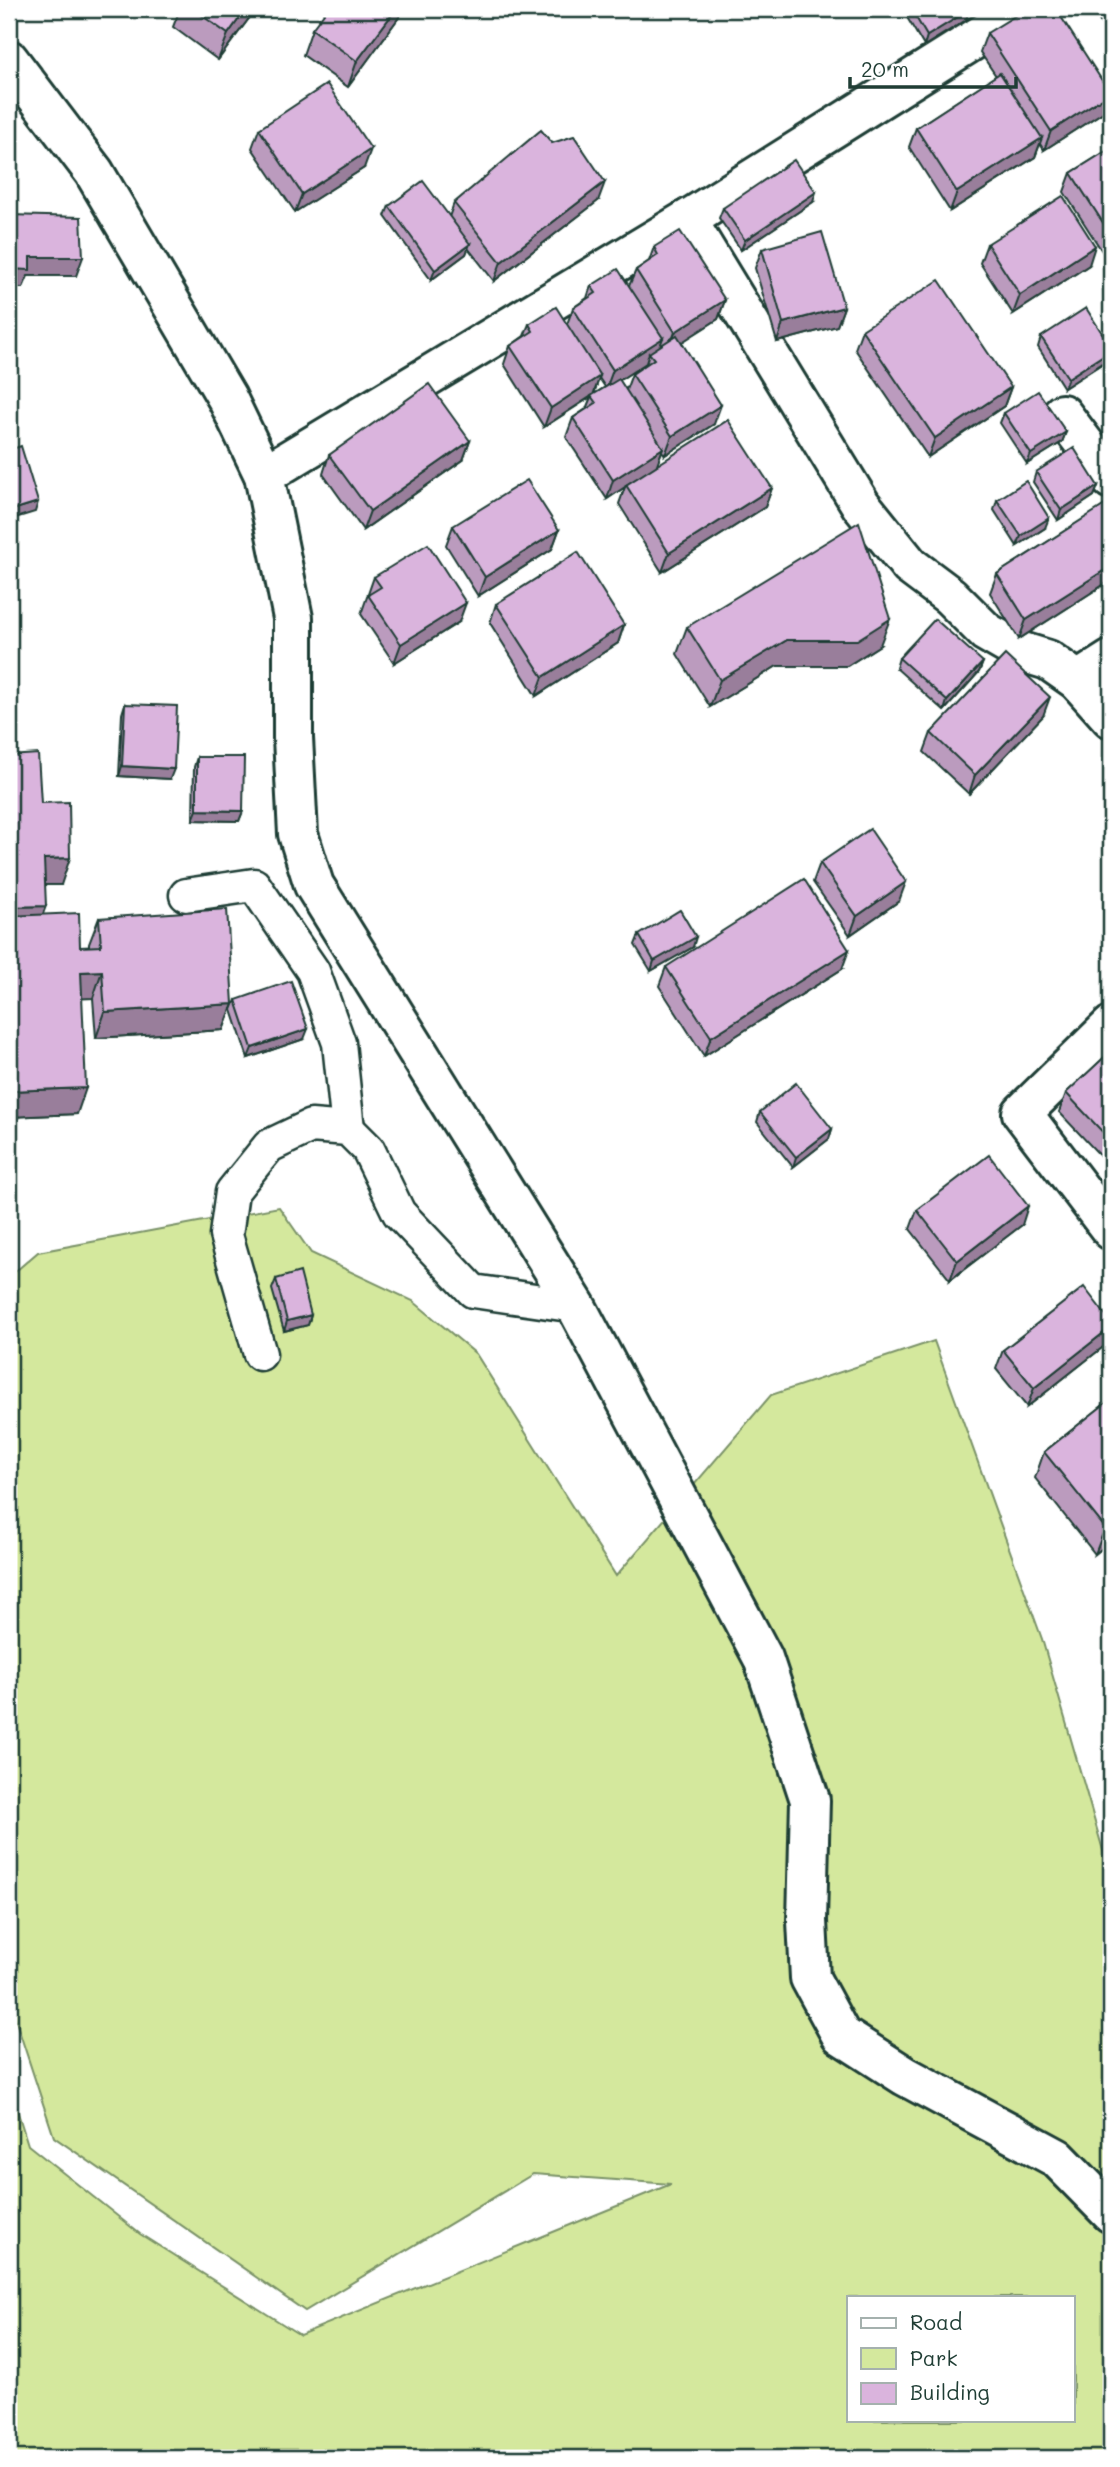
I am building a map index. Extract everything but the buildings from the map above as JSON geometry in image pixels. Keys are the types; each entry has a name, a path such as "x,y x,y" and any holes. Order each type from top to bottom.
{"street":[{"path":"264,475 687,220 1023,9"},
{"path":"1067,9 1111,75"},
{"path":"9,60 94,172 227,398 264,475 293,618 293,738 298,834 314,884 576,1306 763,1658 810,1800 807,1921 810,1978 841,2035 905,2076 1057,2158 1111,2213"},
{"path":"687,220 861,505 911,566 950,596 985,632 1019,651 1048,660 1078,681 1111,718"},
{"path":"1062,414 1111,479"},
{"path":"1078,681 1111,660"},
{"path":"1111,1026 1021,1112 1111,1230"}],"lane":[{"path":"186,895 254,886 313,971 340,1043 348,1129 368,1149 399,1213 473,1292 576,1306"},
{"path":"260,1354 226,1235 232,1192 269,1146 312,1126 348,1129"}],"green space":[{"path":"279,1207 311,1253 413,1301 476,1354 616,1576 771,1395 934,1341 1042,1639 1111,1878 1111,2458 9,2458 9,2084 28,2145 140,2234 300,2335 671,2184 533,2174 305,2311 54,2137 9,2000 9,1277 38,1252"}]}
